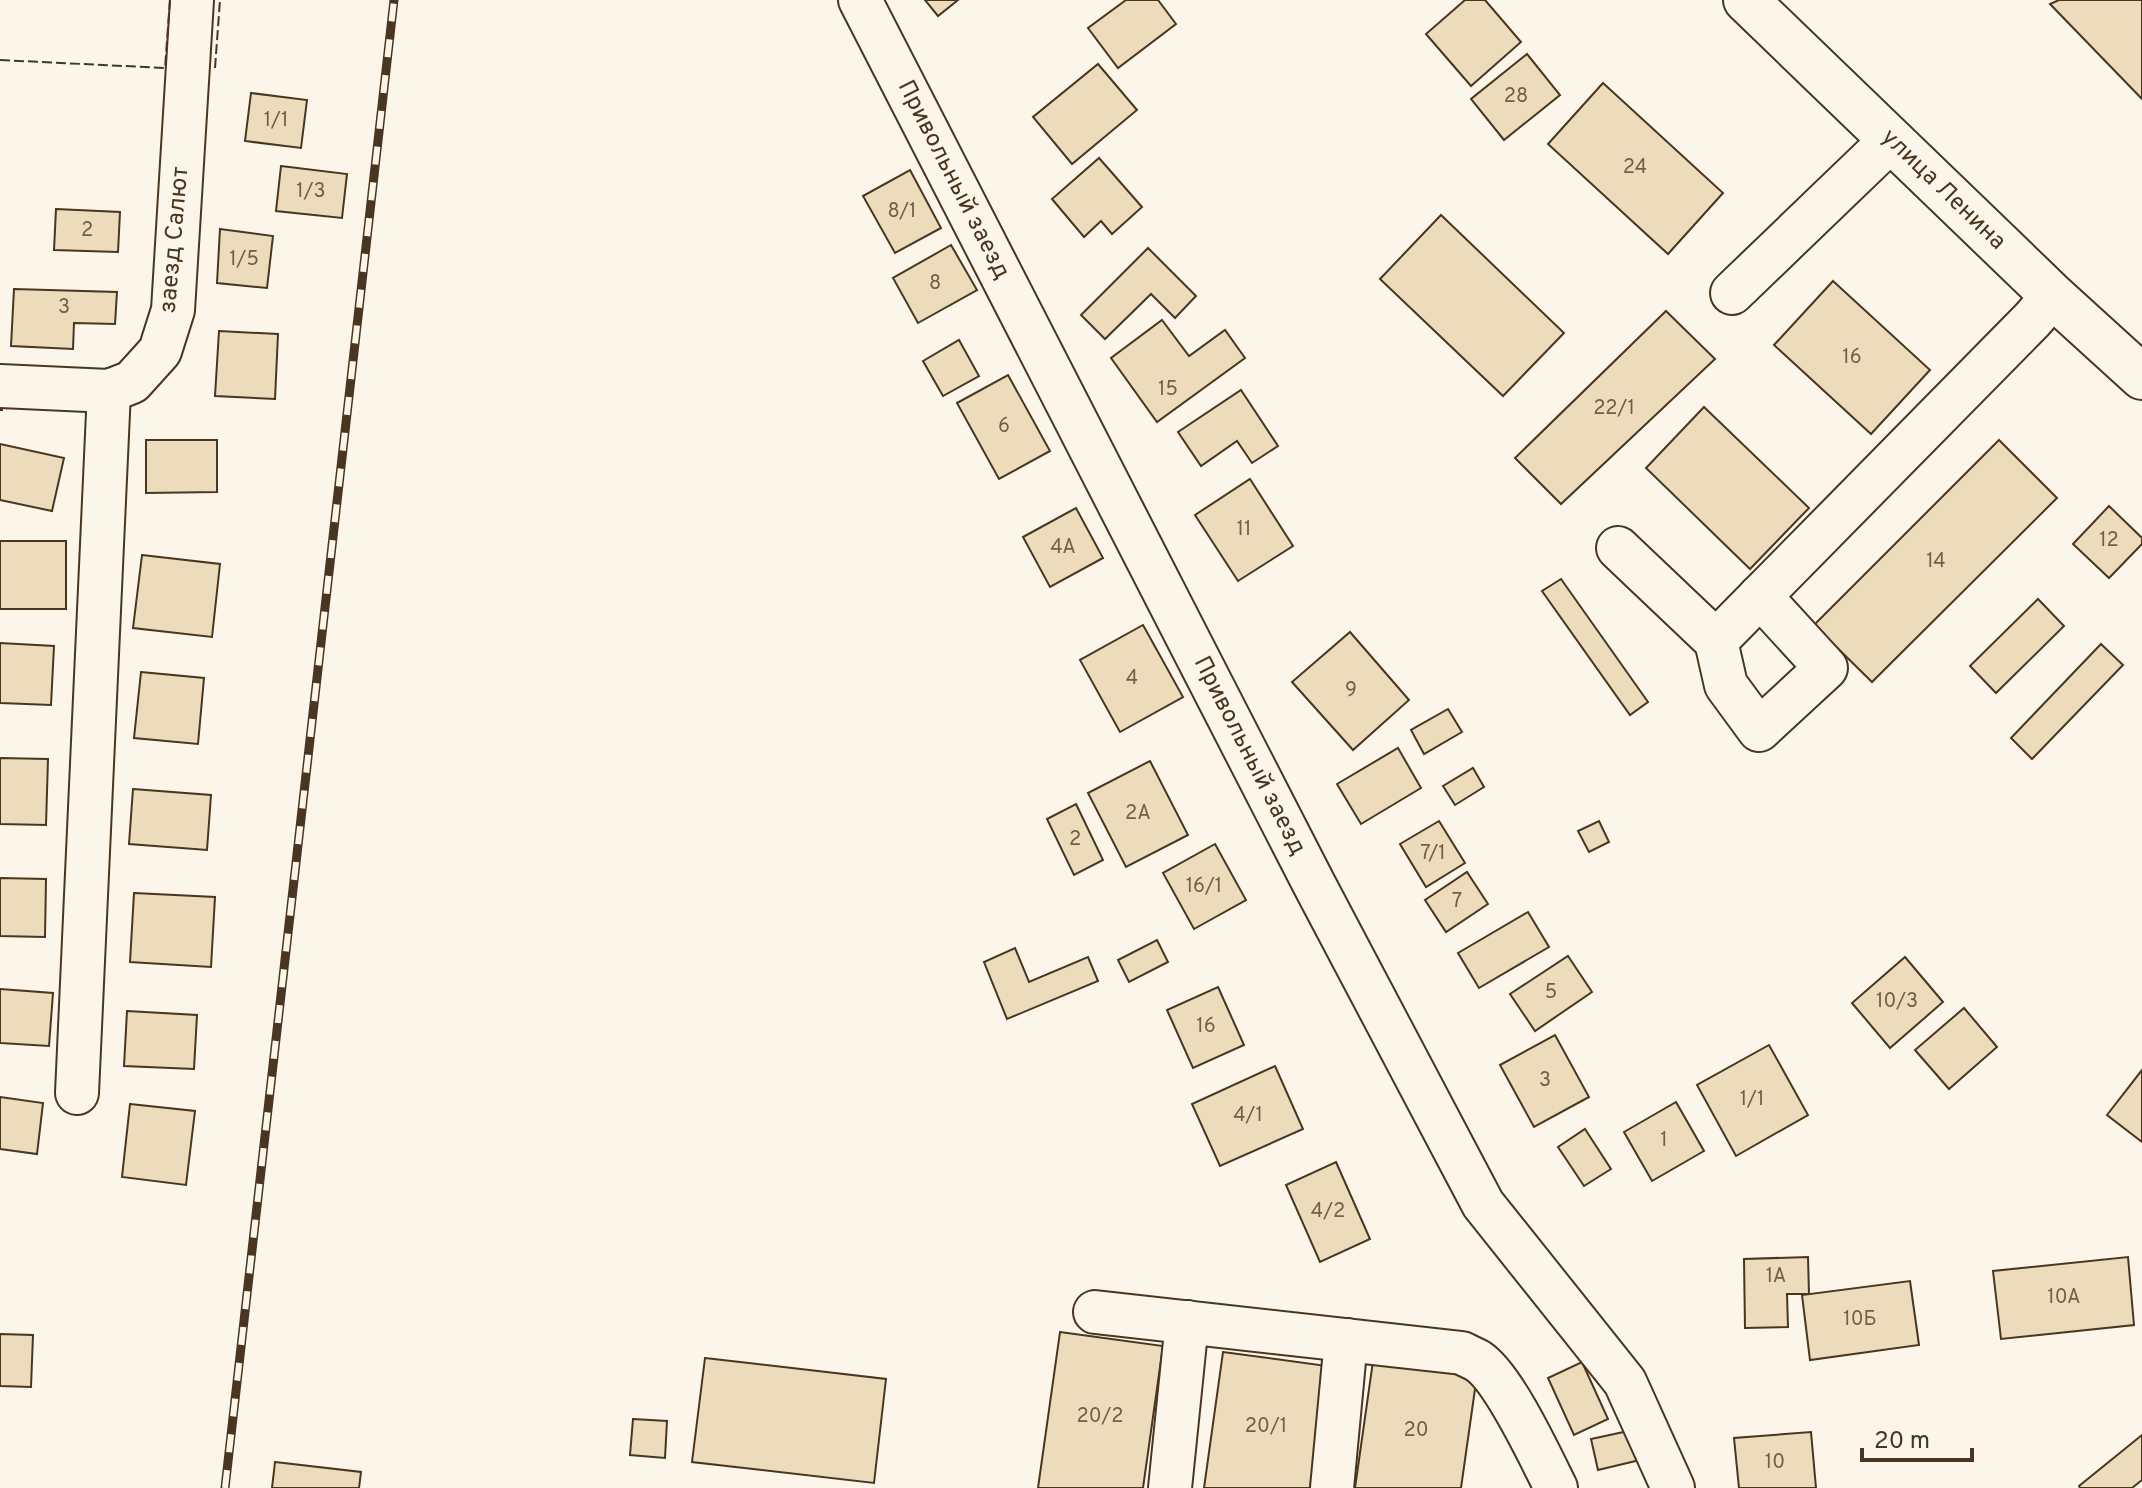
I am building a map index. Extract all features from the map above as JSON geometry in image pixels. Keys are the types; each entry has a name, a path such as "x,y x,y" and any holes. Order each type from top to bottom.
{"main road":[{"name":"улица Ленина","path":"1746,0 2053,296 2142,377"}],"street":[{"name":"заезд Салют","path":"109,391 132,382 160,351 173,310 192,0"},
{"name":"Привольный заезд","path":"860,0 1314,884 1483,1204 1625,1382 1673,1488"},
{"path":"1732,293 1891,140"},
{"path":"1716,641 2053,296"},
{"path":"0,386 109,391 77,1093"},
{"path":"1618,548 1716,641 1726,685 1759,730 1826,668 1760,596"},
{"path":"1095,1312 1462,1353 1480,1362 1505,1393 1556,1488"},
{"path":"1170,1488 1187,1322"},
{"path":"1332,1488 1346,1340"}],"building":[{"path":"925,0 958,0 938,16"},
{"path":"1126,0 1158,0 1176,24 1118,68 1088,28"},
{"path":"1465,0 1485,0 1521,42 1471,86 1426,34"},
{"path":"2059,0 2142,0 2142,99 2050,4"},
{"path":"1527,54 1560,95 1504,140 1471,99"},
{"path":"1098,64 1137,110 1072,164 1033,117"},
{"path":"1603,83 1723,193 1668,254 1548,144"},
{"path":"251,93 307,100 301,148 245,141"},
{"path":"1099,158 1142,207 1112,234 1101,221 1084,237 1052,199"},
{"path":"281,166 347,174 342,218 276,211"},
{"path":"910,170 941,228 895,253 863,196"},
{"path":"56,209 120,212 118,252 54,250"},
{"path":"1441,215 1564,333 1503,396 1380,279"},
{"path":"220,229 273,236 267,288 217,283"},
{"path":"951,245 977,290 918,323 893,278"},
{"path":"1148,248 1196,296 1175,318 1151,294 1105,339 1081,315"},
{"path":"1833,281 1930,370 1871,434 1774,345"},
{"path":"14,289 117,292 115,324 74,323 73,349 11,346"},
{"path":"1666,311 1715,359 1561,504 1515,458"},
{"path":"1162,320 1189,356 1225,330 1245,358 1157,422 1111,358"},
{"path":"219,331 278,334 275,399 215,396"},
{"path":"959,340 979,376 943,396 923,361"},
{"path":"1008,375 1050,451 999,479 957,403"},
{"path":"1241,390 1278,446 1252,463 1237,441 1201,466 1178,432"},
{"path":"1704,407 1809,508 1750,569 1646,468"},
{"path":"146,440 217,440 217,492 146,493"},
{"path":"1999,440 2057,498 1872,682 1814,625"},
{"path":"0,444 64,458 52,511 0,500"},
{"path":"1250,479 1293,546 1238,581 1195,515"},
{"path":"2109,506 2142,538 2142,544 2109,578 2073,544"},
{"path":"1076,508 1103,558 1050,587 1023,537"},
{"path":"0,541 66,541 66,609 0,609"},
{"path":"142,555 220,564 212,637 133,628"},
{"path":"1561,579 1648,702 1630,715 1542,591"},
{"path":"2038,599 2064,626 1996,693 1970,666"},
{"path":"1143,625 1183,697 1120,732 1080,660"},
{"path":"1350,632 1409,700 1353,750 1292,682"},
{"path":"0,643 54,646 51,705 0,703"},
{"path":"2101,644 2123,665 2032,759 2011,738"},
{"path":"141,672 204,678 198,744 134,738"},
{"path":"1448,709 1462,732 1424,754 1411,730"},
{"path":"1398,748 1421,788 1361,824 1337,784"},
{"path":"0,758 48,759 46,825 0,824"},
{"path":"1150,761 1188,835 1126,867 1088,793"},
{"path":"1473,768 1484,787 1455,805 1443,786"},
{"path":"133,789 211,795 207,850 129,844"},
{"path":"1076,804 1103,860 1074,875 1047,819"},
{"path":"1439,821 1465,863 1426,887 1400,844"},
{"path":"1599,821 1609,842 1589,852 1578,831"},
{"path":"1215,844 1246,900 1194,929 1163,873"},
{"path":"1467,872 1488,904 1446,932 1425,900"},
{"path":"0,878 46,879 45,937 0,936"},
{"path":"134,893 215,897 211,967 130,962"},
{"path":"1528,912 1549,947 1479,988 1458,953"},
{"path":"1157,940 1168,962 1129,982 1118,960"},
{"path":"1015,948 1029,982 1088,957 1098,981 1007,1019 984,962"},
{"path":"1568,956 1592,992 1535,1031 1510,994"},
{"path":"1905,957 1943,1002 1890,1048 1852,1003"},
{"path":"1218,987 1244,1045 1193,1068 1167,1010"},
{"path":"0,989 53,993 49,1046 0,1043"},
{"path":"1964,1008 1997,1047 1949,1089 1915,1050"},
{"path":"127,1011 197,1015 194,1069 124,1066"},
{"path":"1555,1035 1589,1097 1534,1127 1500,1065"},
{"path":"1769,1045 1808,1115 1736,1156 1697,1085"},
{"path":"1275,1066 1303,1129 1220,1166 1192,1104"},
{"path":"2142,1070 2142,1142 2107,1115"},
{"path":"0,1097 43,1103 37,1154 0,1149"},
{"path":"1676,1102 1704,1151 1652,1181 1624,1132"},
{"path":"130,1104 195,1111 186,1185 122,1177"},
{"path":"1585,1129 1611,1169 1584,1186 1558,1147"},
{"path":"1336,1162 1370,1239 1320,1262 1286,1185"},
{"path":"1808,1257 1809,1294 1787,1294 1788,1327 1745,1328 1744,1259"},
{"path":"2128,1257 2134,1325 2001,1339 1993,1271"},
{"path":"1910,1281 1919,1345 1810,1360 1802,1295"},
{"path":"1060,1332 1163,1346 1143,1488 1038,1488"},
{"path":"0,1334 33,1335 31,1387 0,1386"},
{"path":"1223,1352 1327,1366 1310,1488 1204,1488"},
{"path":"705,1358 886,1379 874,1483 692,1462"},
{"path":"1373,1361 1477,1375 1461,1488 1355,1488"},
{"path":"1582,1362 1608,1419 1574,1435 1548,1378"},
{"path":"633,1419 667,1421 665,1458 630,1455"},
{"path":"1633,1430 1640,1460 1598,1470 1591,1439"},
{"path":"1811,1432 1816,1488 1739,1488 1734,1438"},
{"path":"2142,1435 2142,1480 2132,1488 2080,1488 2079,1486"},
{"path":"275,1462 361,1472 359,1488 272,1488"}],"railway":[{"path":"225,1488 394,0"}],"fence":[{"path":"0,60 165,68 170,0"},
{"path":"215,68 220,0"}]}
